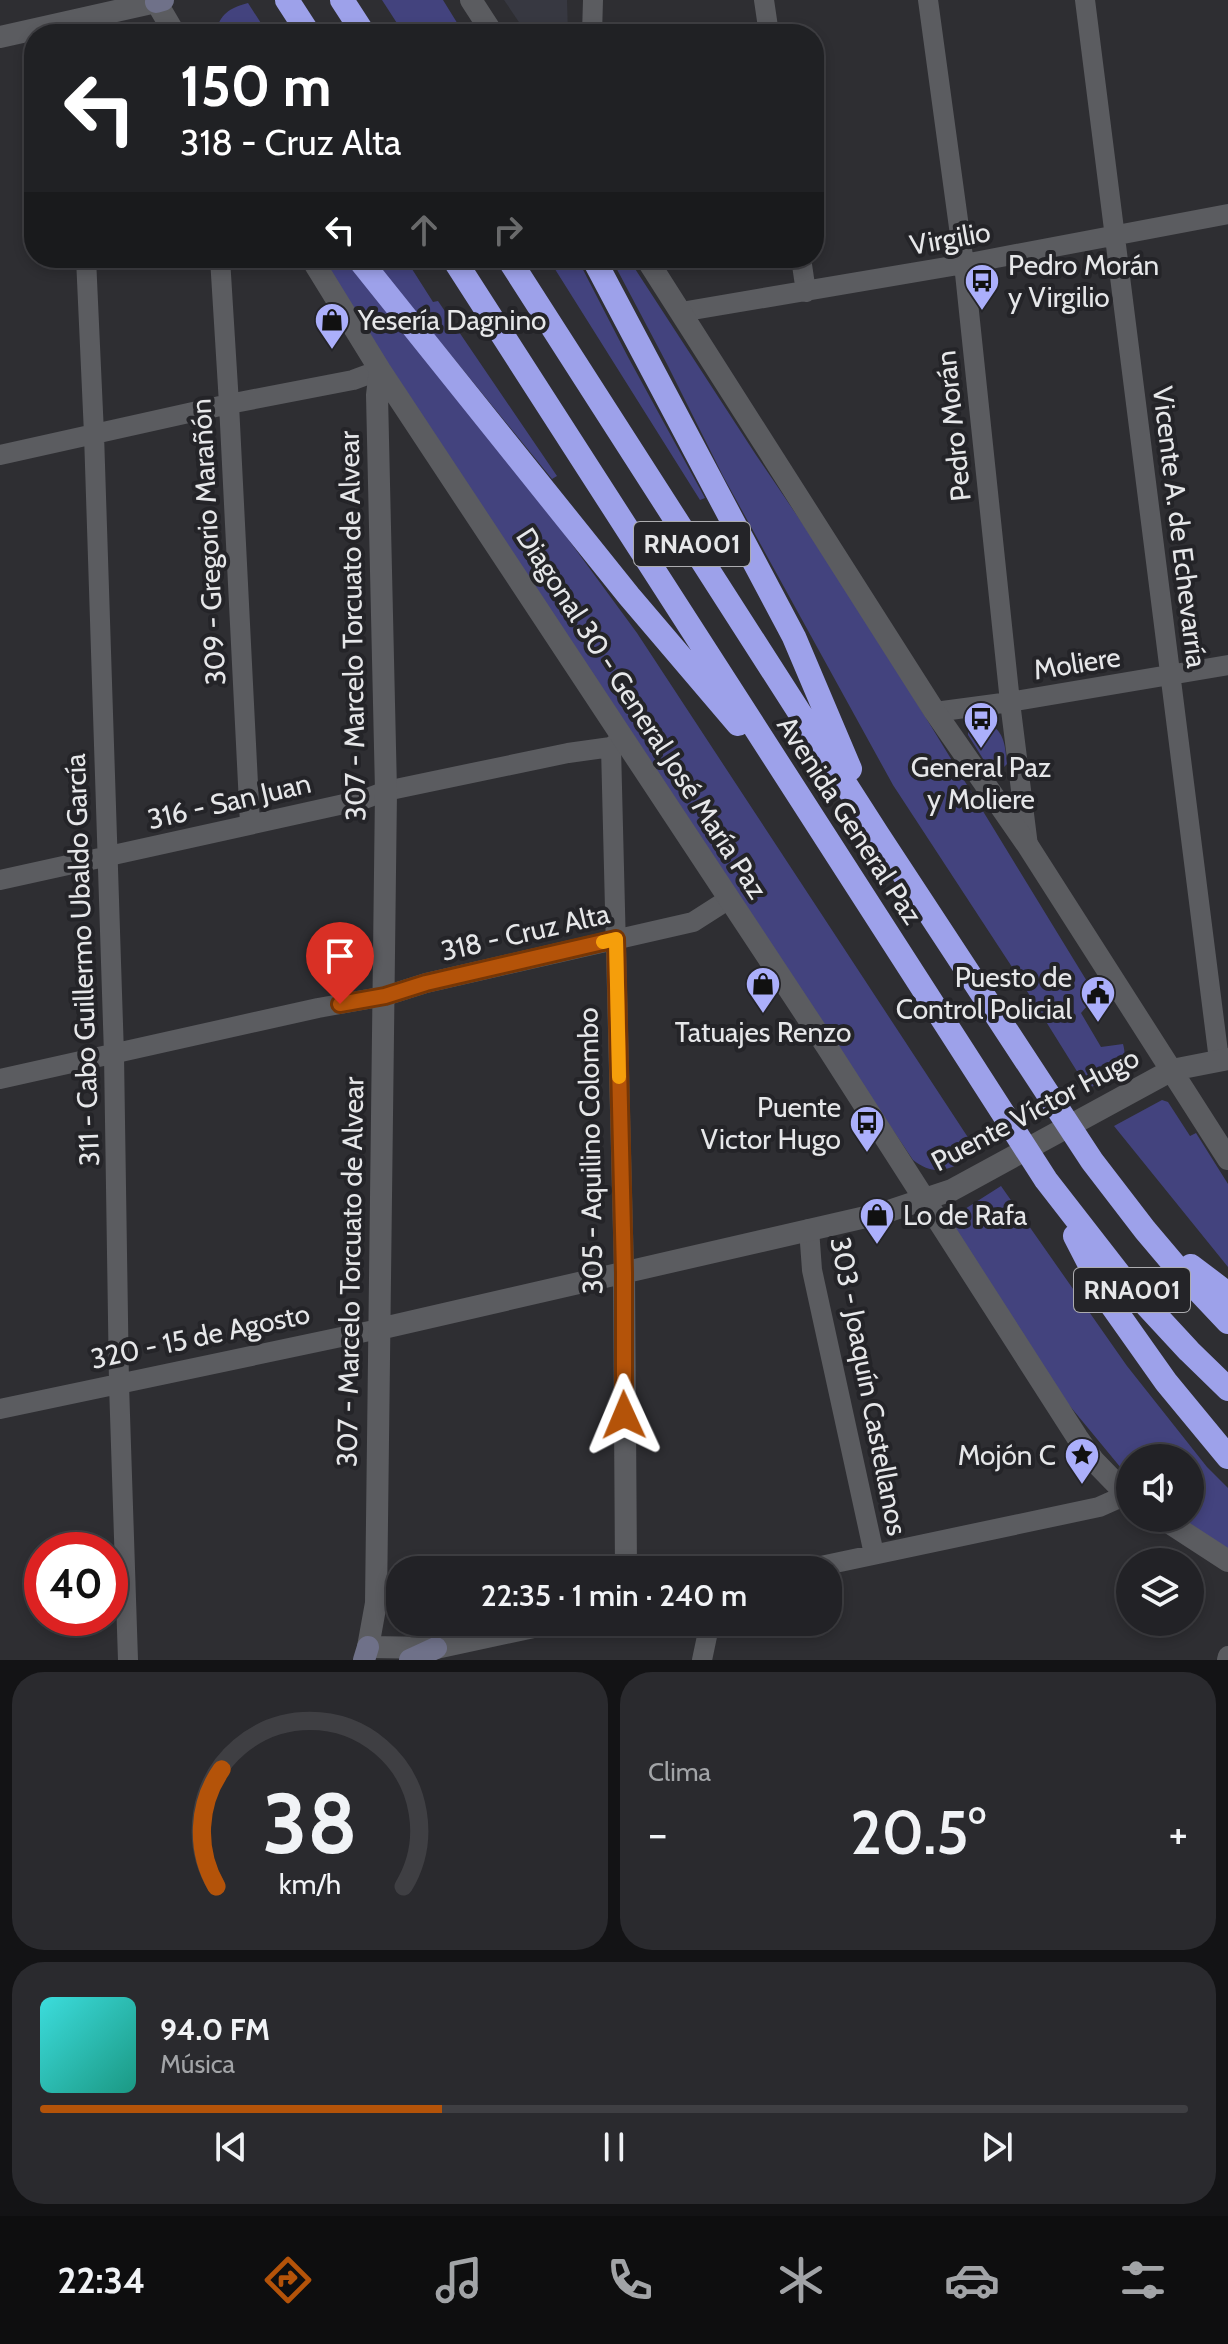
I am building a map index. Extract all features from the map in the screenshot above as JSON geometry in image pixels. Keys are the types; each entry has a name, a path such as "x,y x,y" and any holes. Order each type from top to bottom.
{"highway":[{"path":"287,0 303,24"},
{"path":"342,0 358,24"},
{"path":"366,268 629,596 799,796"},
{"name":"Avenida General Paz","path":"459,268 1046,1180 1126,1283 1228,1389"},
{"name":"Avenida General Paz","path":"514,268 1031,1071 1092,1161 1145,1230 1228,1322"},
{"path":"598,268 794,637 876,830"},
{"path":"1046,1180 1108,1300 1166,1382 1228,1457"},
{"path":"1145,1230 1228,1294"}],"main road":[{"path":"410,1660 436,1648"}],"street":[{"path":"471,0 487,24"},
{"path":"592,24 593,0"},
{"path":"764,0 768,24"},
{"name":"Pedro Morán","path":"928,0 964,264 1028,846"},
{"name":"Vicente A. de Echevarría","path":"1085,0 1223,1060"},
{"path":"89,24 158,1 170,24"},
{"path":"0,37 24,34"},
{"name":"Virgilio","path":"681,312 964,264 1228,214"},
{"name":"311 - Cabo Guillermo Ubaldo García","path":"86,268 114,1055 119,1384 128,1660"},
{"name":"309 - Gregorio Marañón","path":"221,268 250,824"},
{"name":"Diagonal 30 - General José María Paz","path":"317,268 617,742 729,899 1077,1437 1116,1484"},
{"path":"652,268 935,712 1028,846 1228,1159"},
{"path":"802,268 806,292"},
{"path":"0,455 353,380 380,370"},
{"name":"307 - Marcelo Torcuato de Alvear","path":"366,1653 376,1603 385,996 386,791 377,395 380,370"},
{"name":"Moliere","path":"935,712 1228,665"},
{"name":"316 - San Juan","path":"0,880 362,800 386,791 617,742"},
{"name":"305 - Aquilino Colombo","path":"617,742 616,939 624,1273 626,1556"},
{"name":"318 - Cruz Alta","path":"0,1079 385,996 426,983 693,922 729,899"},
{"name":"Puente Víctor Hugo","path":"925,1199 986,1173 1172,1070 1223,1060"},
{"name":"320 - 15 de Agosto","path":"0,1409 379,1329 883,1213 925,1199"},
{"name":"303 - Joaquín Castellanos","path":"809,1229 812,1270 874,1554"},
{"path":"842,1561 1116,1501"},
{"path":"1183,1532 1228,1561"},
{"path":"366,1653 436,1648 492,1636"},
{"path":"702,1660 707,1636"}],"shaded area":[{"path":"382,0 443,0 458,24 398,24"},
{"path":"504,0 567,0 568,24 520,24"},
{"path":"248,3 262,24 219,24 226,13"},
{"path":"316,268 355,268 480,419 637,633 976,1152 946,1169 930,1169 913,1160 379,366"},
{"path":"380,268 411,268 433,302 438,301 557,476 552,479"},
{"path":"554,268 582,268 705,498 700,500"},
{"path":"616,268 634,268 849,592 1096,996 1081,1013 1101,1047 1123,1044 1125,1054 1124,1062 1110,1078 1088,1089 893,785 723,476"},
{"path":"989,723 1001,736 1006,751 1007,764 996,775 968,735 978,724"},
{"path":"1162,1100 1168,1102 1190,1136 1196,1133 1228,1184 1228,1267 1114,1126"},
{"path":"1001,1186 1127,1366 1189,1444 1116,1444 1116,1462 1055,1388 946,1221"},
{"path":"1204,1463 1228,1488 1228,1549 1202,1532"}],"slow traffic":[{"path":"603,942 616,939 619,1077"}],"place":[{"name":"Pedro Morán y Virgilio","path":"982,312"},
{"name":"Yesería Dagnino","path":"332,351"},
{"name":"General Paz y Moliere","path":"981,750"},
{"name":"Tatuajes Renzo","path":"763,1015"},
{"name":"Puesto de Control Policial","path":"1098,1024"},
{"name":"Puente Victor Hugo","path":"867,1154"},
{"name":"Lo de Rafa","path":"877,1246"},
{"name":"Mojón C","path":"1082,1486"}],"route":[{"path":"340,1004 385,996 426,983 616,939 624,1415"}]}
